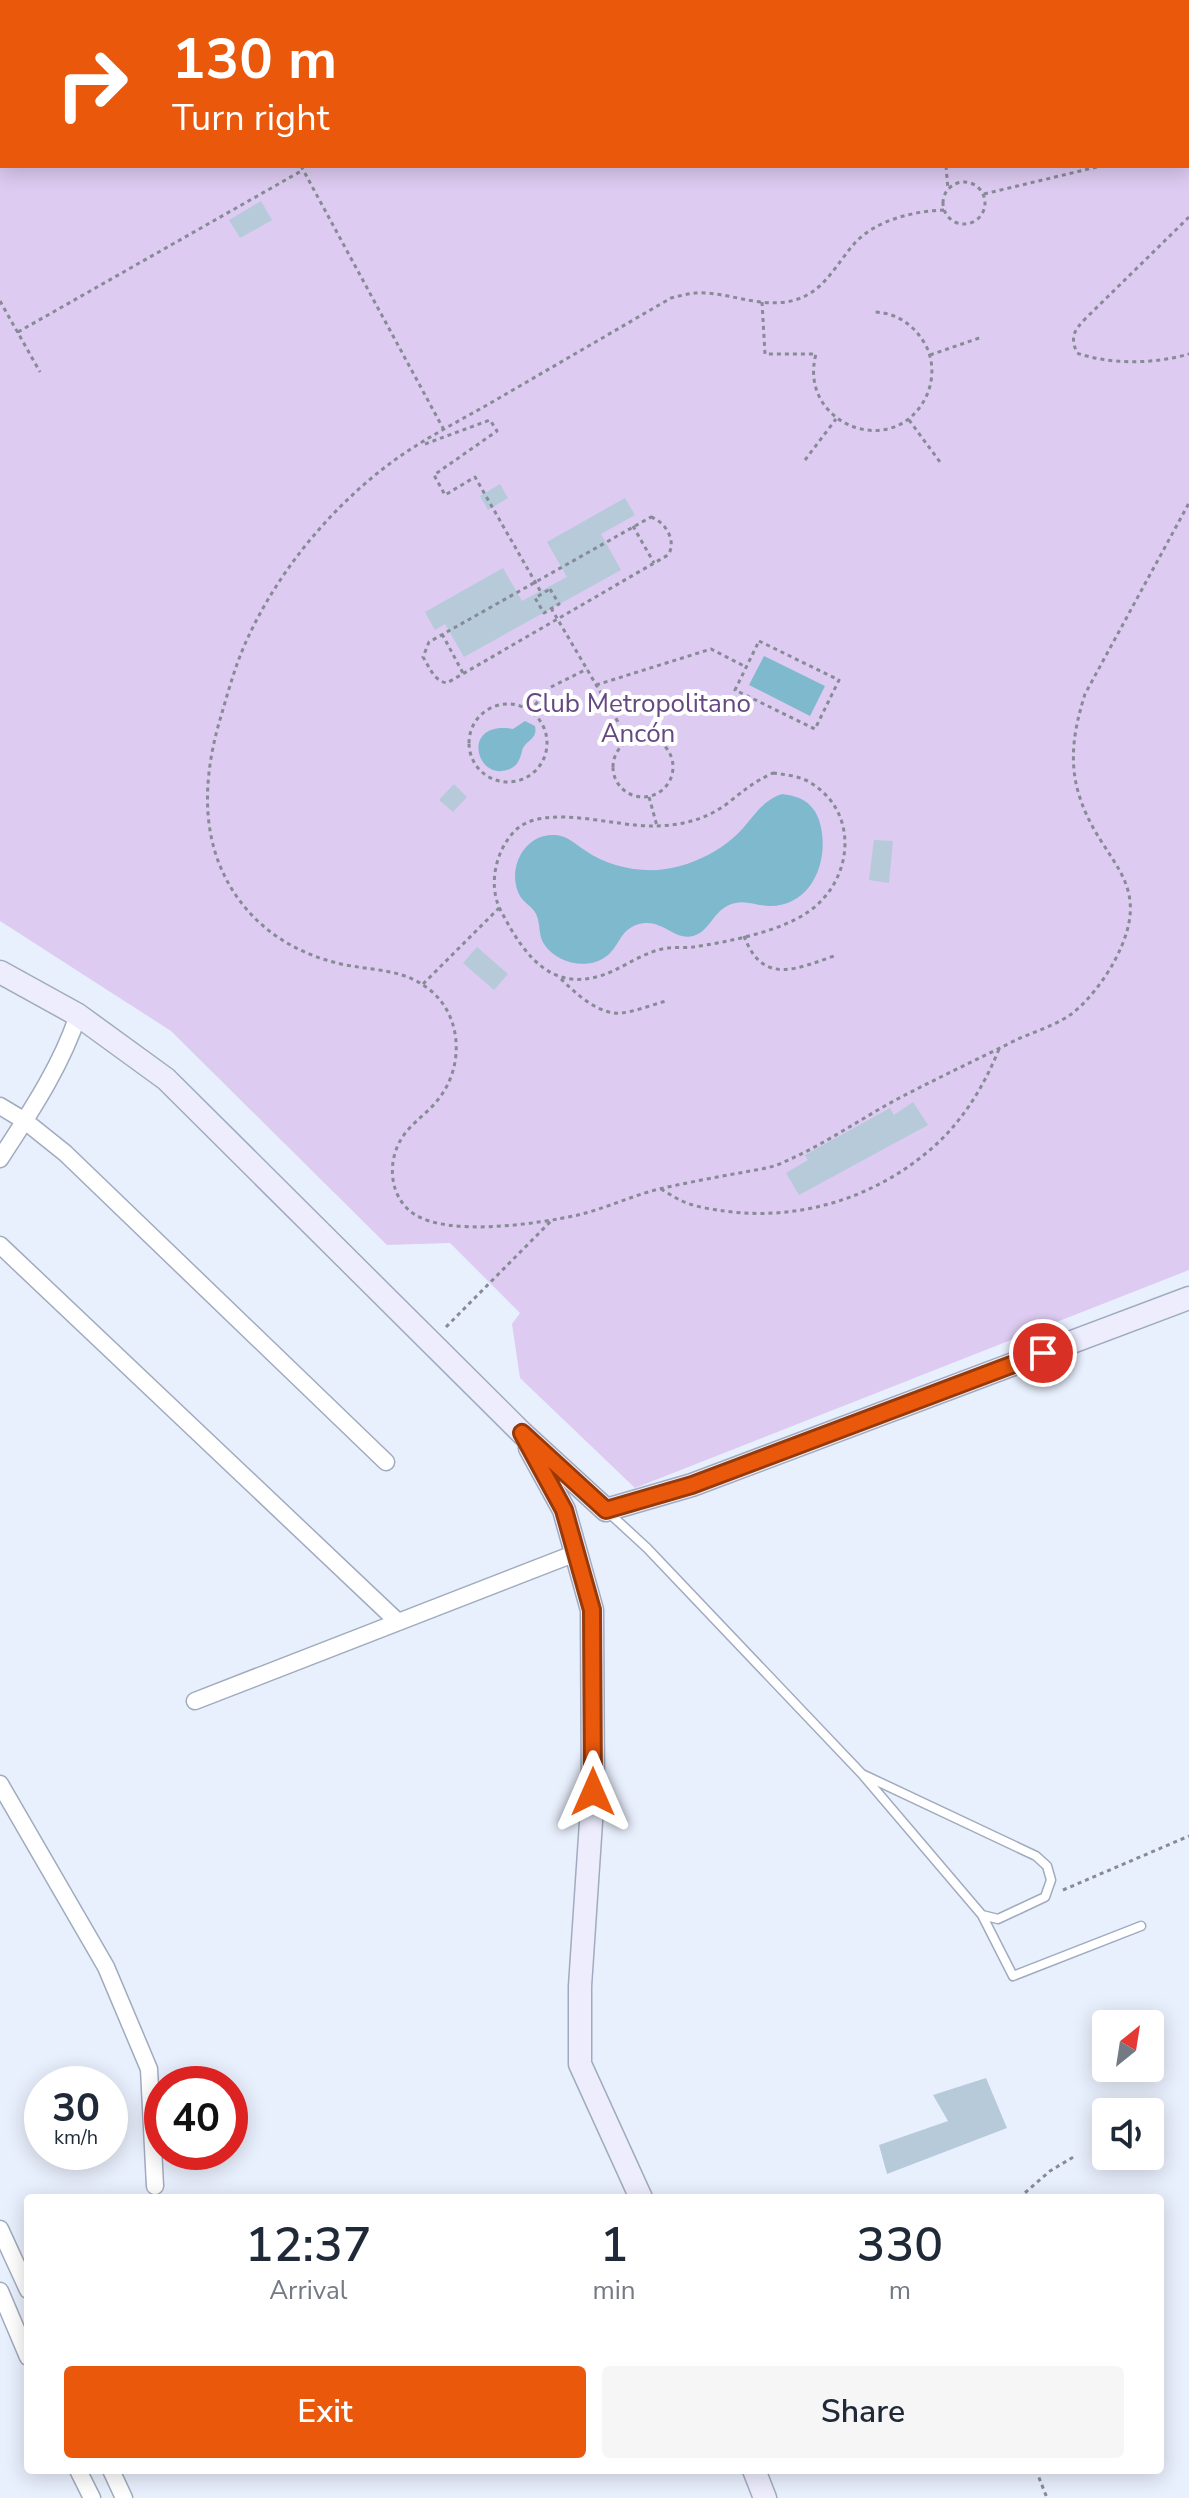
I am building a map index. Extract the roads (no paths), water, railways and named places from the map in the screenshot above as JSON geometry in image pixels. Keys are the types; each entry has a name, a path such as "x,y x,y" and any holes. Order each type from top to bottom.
{"street":[{"path":"0,972 78,1015 166,1079 522,1433 606,1510 692,1485 1189,1298"},
{"path":"0,1159 70,1041 78,1015"},
{"path":"0,1106 25,1121 65,1153 386,1462"},
{"path":"0,1245 398,1622"},
{"path":"522,1433 564,1510 592,1610 593,1792 580,1986 580,2064 639,2194"},
{"path":"195,1701 576,1553"},
{"path":"0,1784 106,1967 149,2069 155,2186"},
{"path":"0,2229 24,2281"},
{"path":"0,2291 24,2348"},
{"path":"80,2474 92,2498"},
{"path":"113,2474 124,2498"},
{"path":"756,2474 765,2498"}],"lane":[{"path":"606,1510 647,1548 862,1774 982,1915 1013,1976 1141,1926"},
{"path":"862,1774 1036,1856 1047,1866 1051,1880 1045,1897 998,1919 982,1915"}],"water":[{"path":"764,656 825,686 810,716 749,685"},
{"path":"525,721 535,726 535,734 524,747 516,765 496,771 487,767 478,750 486,733 496,729 513,729"},
{"path":"782,794 805,801 819,820 823,849 816,876 798,898 785,904 770,906 740,902 729,905 693,936 679,935 653,924 636,925 626,931 612,951 600,960 574,963 557,956 544,944 536,914 516,886 516,865 520,855 534,840 544,836 564,837 596,857 619,866 644,870 668,869 694,861 721,847 767,802"}],"park label":[{"name":"Club Metropolitano Ancón","path":"638,718"}]}
